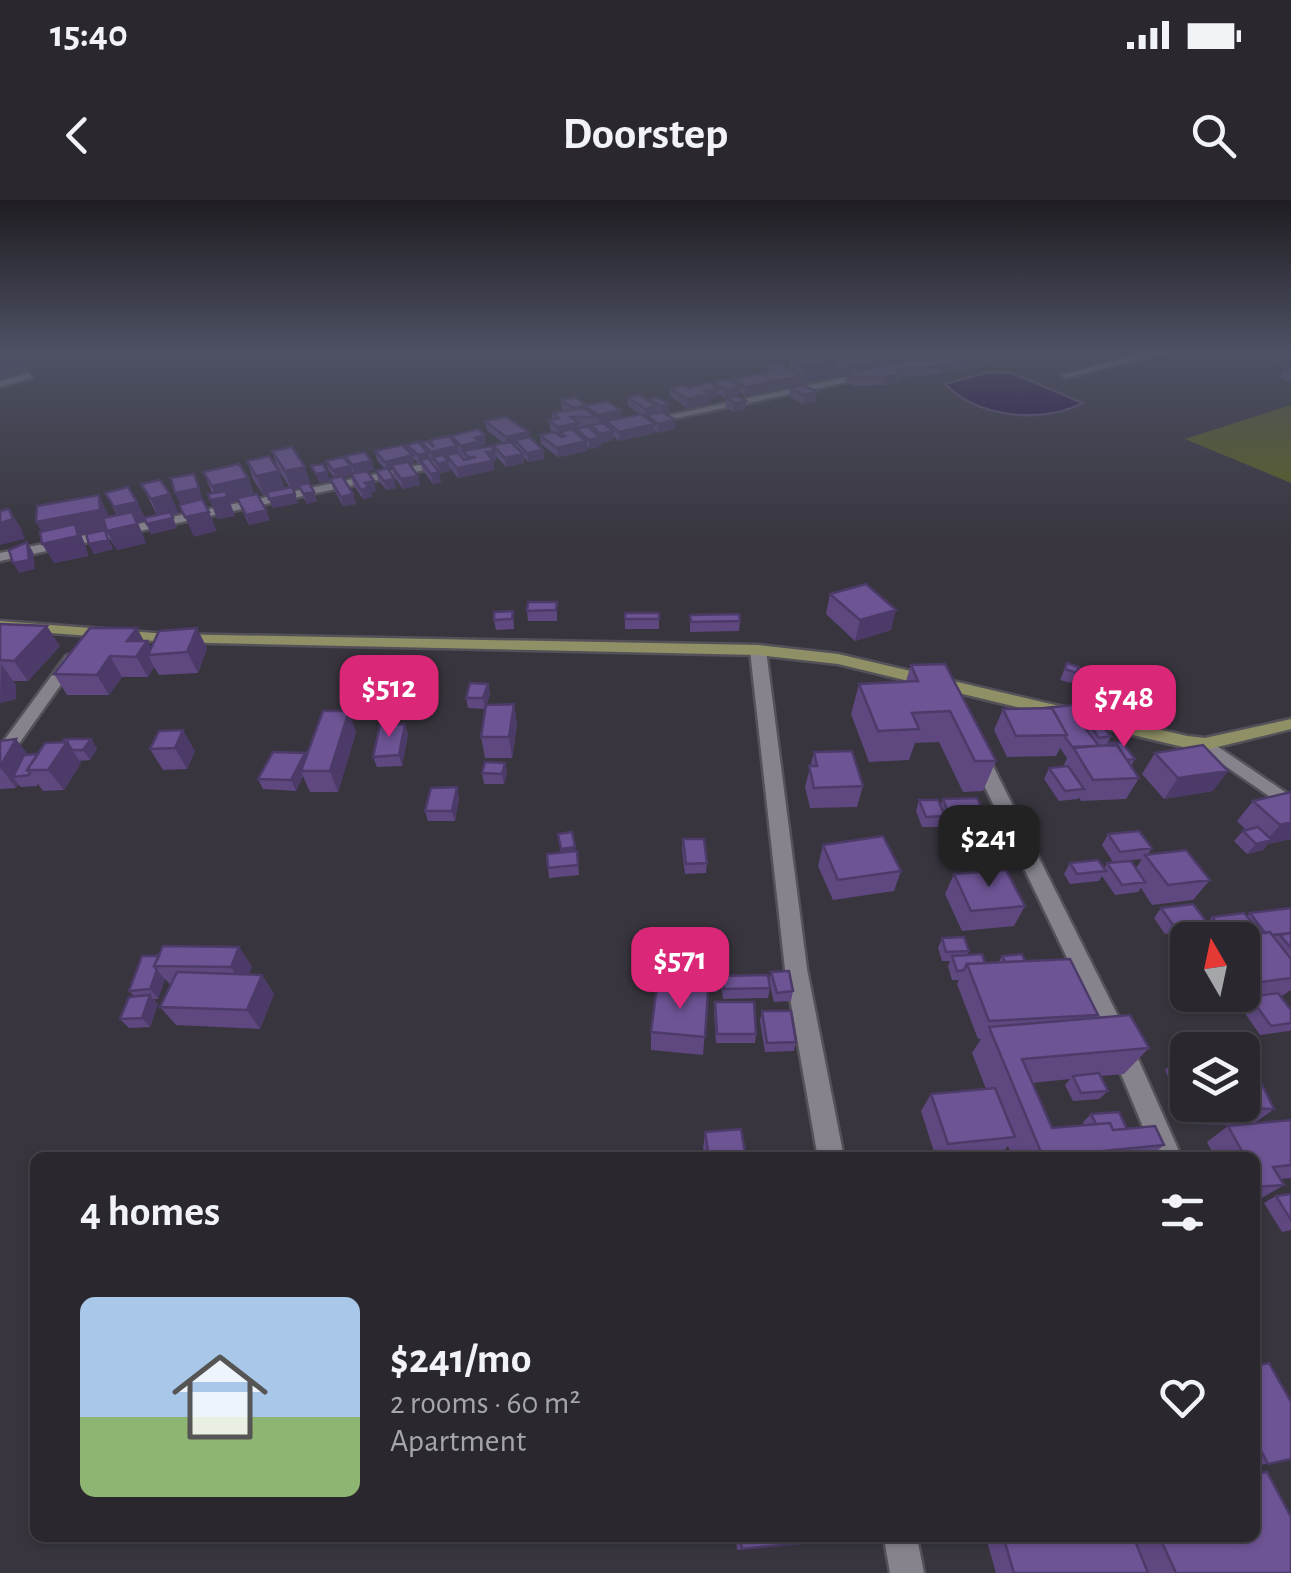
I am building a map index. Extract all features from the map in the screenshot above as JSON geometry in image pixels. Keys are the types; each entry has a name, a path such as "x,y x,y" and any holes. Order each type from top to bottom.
{"street":[{"path":"638,423 676,415"},
{"path":"0,558 465,459"},
{"path":"0,625 90,633 758,650 838,658 1163,738 1205,744 1291,724"},
{"path":"0,758 90,633"},
{"path":"758,650 796,970 830,1152"},
{"path":"943,682 1120,1043 1166,1152"},
{"path":"1205,744 1291,806"},
{"path":"901,1542 907,1573"}],"green space":[{"path":"1260,415 1291,415 1291,483 1185,439"}],"building":[{"path":"555,415 597,417 571,417 579,423 557,427 549,420 559,418"},
{"path":"643,415 655,424 619,432 606,421"},
{"path":"647,415 668,415 675,420 658,424"},
{"path":"506,417 529,432 506,437 485,421"},
{"path":"603,423 613,431 600,434 591,425"},
{"path":"587,426 600,437 589,440 576,429"},
{"path":"478,429 485,435 475,438 480,441 461,446 451,436"},
{"path":"572,429 586,441 557,448 540,435 555,432 561,437 565,436 560,432"},
{"path":"449,436 457,446 431,452 421,442 428,441 434,447 430,440"},
{"path":"530,437 543,450 527,453 515,440"},
{"path":"418,442 428,453 418,455 407,445"},
{"path":"511,442 523,454 505,458 493,445"},
{"path":"402,445 413,455 385,462 375,451"},
{"path":"491,446 495,451 486,452 493,461 457,468 446,455 458,453 464,460 476,457 468,457 463,451"},
{"path":"292,447 305,467 285,471 272,451"},
{"path":"365,452 371,461 352,465 345,456"},
{"path":"443,455 448,461 438,464 433,457"},
{"path":"269,456 279,471 256,476 247,461"},
{"path":"343,457 351,466 333,470 326,461"},
{"path":"428,458 439,472 431,474 420,460"},
{"path":"408,462 418,476 401,479 391,465"},
{"path":"239,464 248,478 212,486 203,472"},
{"path":"323,464 327,472 316,474 311,466"},
{"path":"388,468 394,479 384,481 376,471"},
{"path":"367,471 374,481 365,483 369,487 361,490 351,474"},
{"path":"194,474 199,488 175,493 171,478"},
{"path":"342,476 353,494 341,497 330,479"},
{"path":"160,480 170,494 151,499 141,484"},
{"path":"309,483 314,492 304,494 298,485"},
{"path":"128,487 137,502 114,507 105,493"},
{"path":"292,487 295,494 269,499 267,492"},
{"path":"226,491 227,497 210,500 208,494"},
{"path":"257,494 266,510 246,515 237,498"},
{"path":"99,495 100,510 36,522 37,506"},
{"path":"202,499 209,512 185,517 179,505"},
{"path":"9,509 13,519 0,523 0,511"},
{"path":"132,512 137,524 107,531 103,518"},
{"path":"170,512 173,518 147,524 144,518"},
{"path":"75,524 78,536 42,544 40,532"},
{"path":"105,530 108,540 89,544 86,534"},
{"path":"27,542 29,560 13,563 9,550"},
{"path":"866,584 896,610 860,620 830,594"},
{"path":"528,602 557,602 556,610 527,611"},
{"path":"513,611 512,619 494,620 494,612"},
{"path":"625,613 659,613 659,619 625,619"},
{"path":"739,614 740,621 691,622 690,615"},
{"path":"0,624 47,626 14,661 0,660"},
{"path":"90,628 137,628 127,641 147,641 136,657 110,656 97,675 54,674"},
{"path":"197,628 187,652 148,655 159,631"},
{"path":"1067,663 1079,667 1076,673 1065,669"},
{"path":"945,664 996,761 975,761 950,711 912,713 919,729 878,731 859,684 918,681 911,665"},
{"path":"1100,676 1117,682 1112,692 1095,686"},
{"path":"470,683 488,684 483,698 466,698"},
{"path":"514,704 509,737 481,737 486,705"},
{"path":"1074,705 1087,722 1081,723 1099,746 1073,748 1052,708 1044,708"},
{"path":"1052,708 1067,735 1016,736 1003,709"},
{"path":"323,711 349,711 330,771 301,771"},
{"path":"1100,723 1111,736 1099,738 1089,724"},
{"path":"405,724 399,755 373,757 380,725"},
{"path":"183,730 175,748 150,749 159,731"},
{"path":"16,739 0,767 0,741"},
{"path":"91,739 83,750 72,750 67,742 62,742"},
{"path":"67,742 48,770 27,770 45,743"},
{"path":"1122,742 1135,759 1127,760 1117,745 1109,743"},
{"path":"1117,745 1139,778 1093,780 1073,747"},
{"path":"1203,745 1228,771 1178,778 1155,753"},
{"path":"852,751 863,786 814,788 809,766 817,766 814,752"},
{"path":"273,752 305,753 291,780 258,779"},
{"path":"38,754 27,770 29,775 13,777 24,755"},
{"path":"485,762 505,763 502,774 482,773"},
{"path":"1068,766 1084,789 1065,791 1049,768"},
{"path":"457,787 452,811 425,811 431,788"},
{"path":"1291,792 1291,822 1280,825 1253,801"},
{"path":"977,798 984,813 949,815 943,799"},
{"path":"919,800 938,800 945,816 926,817"},
{"path":"1258,827 1272,840 1256,844 1243,831"},
{"path":"1139,831 1152,848 1120,852 1108,834"},
{"path":"572,832 575,847 561,849 558,834"},
{"path":"883,836 901,871 838,880 823,845"},
{"path":"683,839 704,839 707,863 686,864"},
{"path":"1186,850 1210,880 1168,885 1145,855"},
{"path":"577,851 578,865 548,868 547,854"},
{"path":"1098,860 1106,871 1077,874 1070,863"},
{"path":"1131,861 1145,882 1122,885 1107,863"},
{"path":"1006,870 1025,906 971,911 954,874"},
{"path":"1193,904 1206,921 1171,922 1161,908"},
{"path":"1291,908 1291,933 1265,933 1250,913"},
{"path":"1244,913 1252,922 1216,922 1212,917"},
{"path":"711,928 719,982 693,984 688,929"},
{"path":"1270,932 1291,959 1291,978 1260,981 1260,933"},
{"path":"1291,933 1291,948 1280,935"},
{"path":"964,937 969,951 946,952 942,938"},
{"path":"163,946 239,947 231,967 154,966"},
{"path":"982,954 985,963 967,964 964,970 957,971 952,956"},
{"path":"1022,954 1025,961 1005,962 1002,956"},
{"path":"142,956 159,956 150,989 129,991"},
{"path":"1070,959 1098,1015 989,1021 967,964"},
{"path":"789,971 793,991 777,993 771,972"},
{"path":"177,972 262,975 247,1010 160,1007"},
{"path":"768,975 770,988 724,989 722,976"},
{"path":"657,986 708,991 705,1037 651,1032"},
{"path":"1278,993 1291,1010 1291,1023 1271,1026 1260,1011 1260,996"},
{"path":"150,995 142,1018 120,1019 129,997"},
{"path":"715,1002 754,1002 756,1034 717,1034"},
{"path":"762,1011 791,1011 796,1042 767,1043"},
{"path":"1130,1015 1149,1048 1022,1059 1052,1128 1110,1123 1113,1130 1155,1126 1164,1145 1041,1152 989,1027"},
{"path":"1099,1073 1108,1091 1081,1093 1073,1076"},
{"path":"1260,1080 1274,1109 1260,1109"},
{"path":"995,1088 1015,1137 948,1144 931,1094"},
{"path":"1119,1112 1127,1129 1113,1130 1110,1123 1096,1124 1091,1114"},
{"path":"1291,1120 1291,1165 1273,1167 1284,1185 1260,1187 1260,1152 1242,1152 1228,1126"},
{"path":"741,1129 745,1152 708,1152 705,1132"},
{"path":"1291,1194 1291,1220 1276,1196"},
{"path":"1269,1363 1291,1402 1291,1459 1268,1464 1260,1449 1260,1365"},
{"path":"1267,1472 1291,1517 1291,1573 1176,1573 1162,1542 1260,1542 1260,1473"},
{"path":"741,1542 809,1542 742,1549"},
{"path":"1005,1542 1136,1542 1148,1573 1014,1573"}]}
